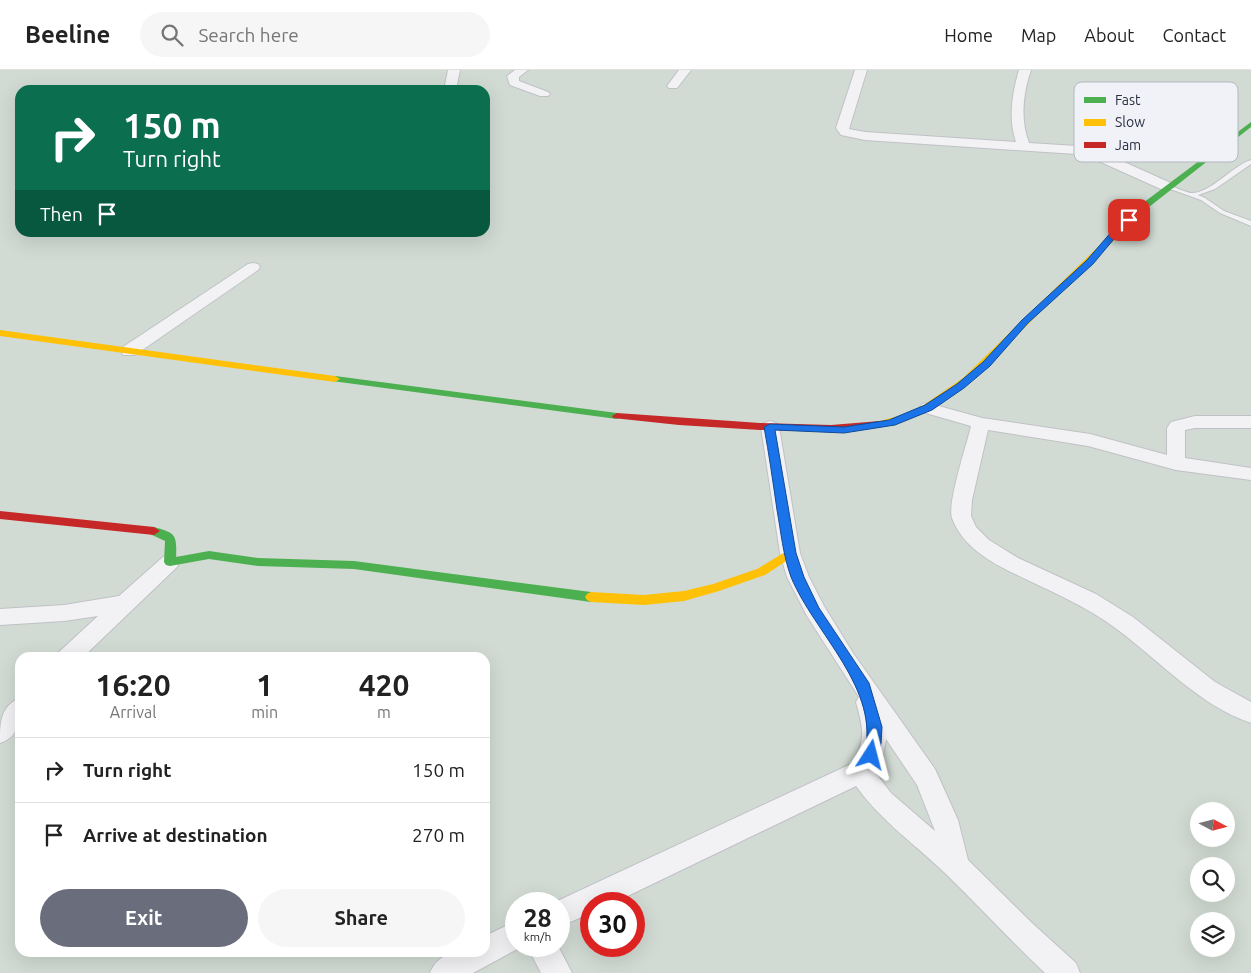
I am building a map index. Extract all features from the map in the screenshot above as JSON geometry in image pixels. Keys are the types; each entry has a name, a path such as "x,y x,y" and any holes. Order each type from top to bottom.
{"street":[{"path":"451,85 454,70"},
{"path":"522,70 513,76 514,83 544,94"},
{"path":"673,86 685,70"},
{"path":"861,70 842,128 844,132 864,136 1074,151"},
{"path":"1024,147 1016,122 1016,108 1025,70"},
{"path":"1238,134 1251,124"},
{"path":"1112,162 1168,187"},
{"path":"0,333 550,410 721,426 844,430 891,423 928,408 960,386 986,364 1025,322 1090,262 1116,231 1201,162"},
{"path":"129,351 253,267"},
{"path":"928,408 981,423 1090,440 1176,464 1251,474"},
{"path":"1176,464 1177,426 1195,422 1251,422"},
{"path":"981,423 962,500 961,516 968,531 982,545 1011,563 1088,600 1125,623 1206,689 1251,713"},
{"path":"770,427 790,553 798,577 814,610 916,761 936,796 950,837 956,866"},
{"path":"0,515 151,530 167,535 174,544 170,562"},
{"path":"73,652 170,562 190,557 209,555 258,562 354,565 535,590 610,599 644,600 684,596 715,588 761,572 790,553"},
{"path":"0,618 64,613 123,604"},
{"path":"570,909 860,772 871,755 875,736 875,727 862,683"},
{"path":"0,733 15,714"},
{"path":"860,772 882,801 956,866 1022,933 1066,973"},
{"path":"490,949 505,941"},
{"path":"444,973 474,957"},
{"path":"548,957 558,973"}],"lane":[{"path":"1192,195 1213,188 1251,162"},
{"path":"1168,187 1203,199 1222,212 1251,224"}],"shaded area":[{"path":"0,70 1251,70 1251,973 0,973"}],"traffic: fast":[{"path":"1238,134 1251,124"},
{"path":"1146,205 1202,162"},
{"path":"335,379 617,416"},
{"path":"154,531 165,535 171,540 170,562 209,555 258,562 354,565 591,597"}],"traffic: slow":[{"path":"880,424 906,417 926,408 966,380 1146,205"},
{"path":"0,333 335,379"},
{"path":"591,597 644,600 684,596 715,588 761,572 790,553"}],"traffic: jam":[{"path":"617,416 760,426 831,428 880,424"},
{"path":"0,515 154,531"}],"route":[{"path":"871,755 875,727 862,683 814,610 798,577 790,553 770,427 844,430 891,423 928,408 960,386 986,364 1025,322 1090,262 1116,231 1129,220"}]}
